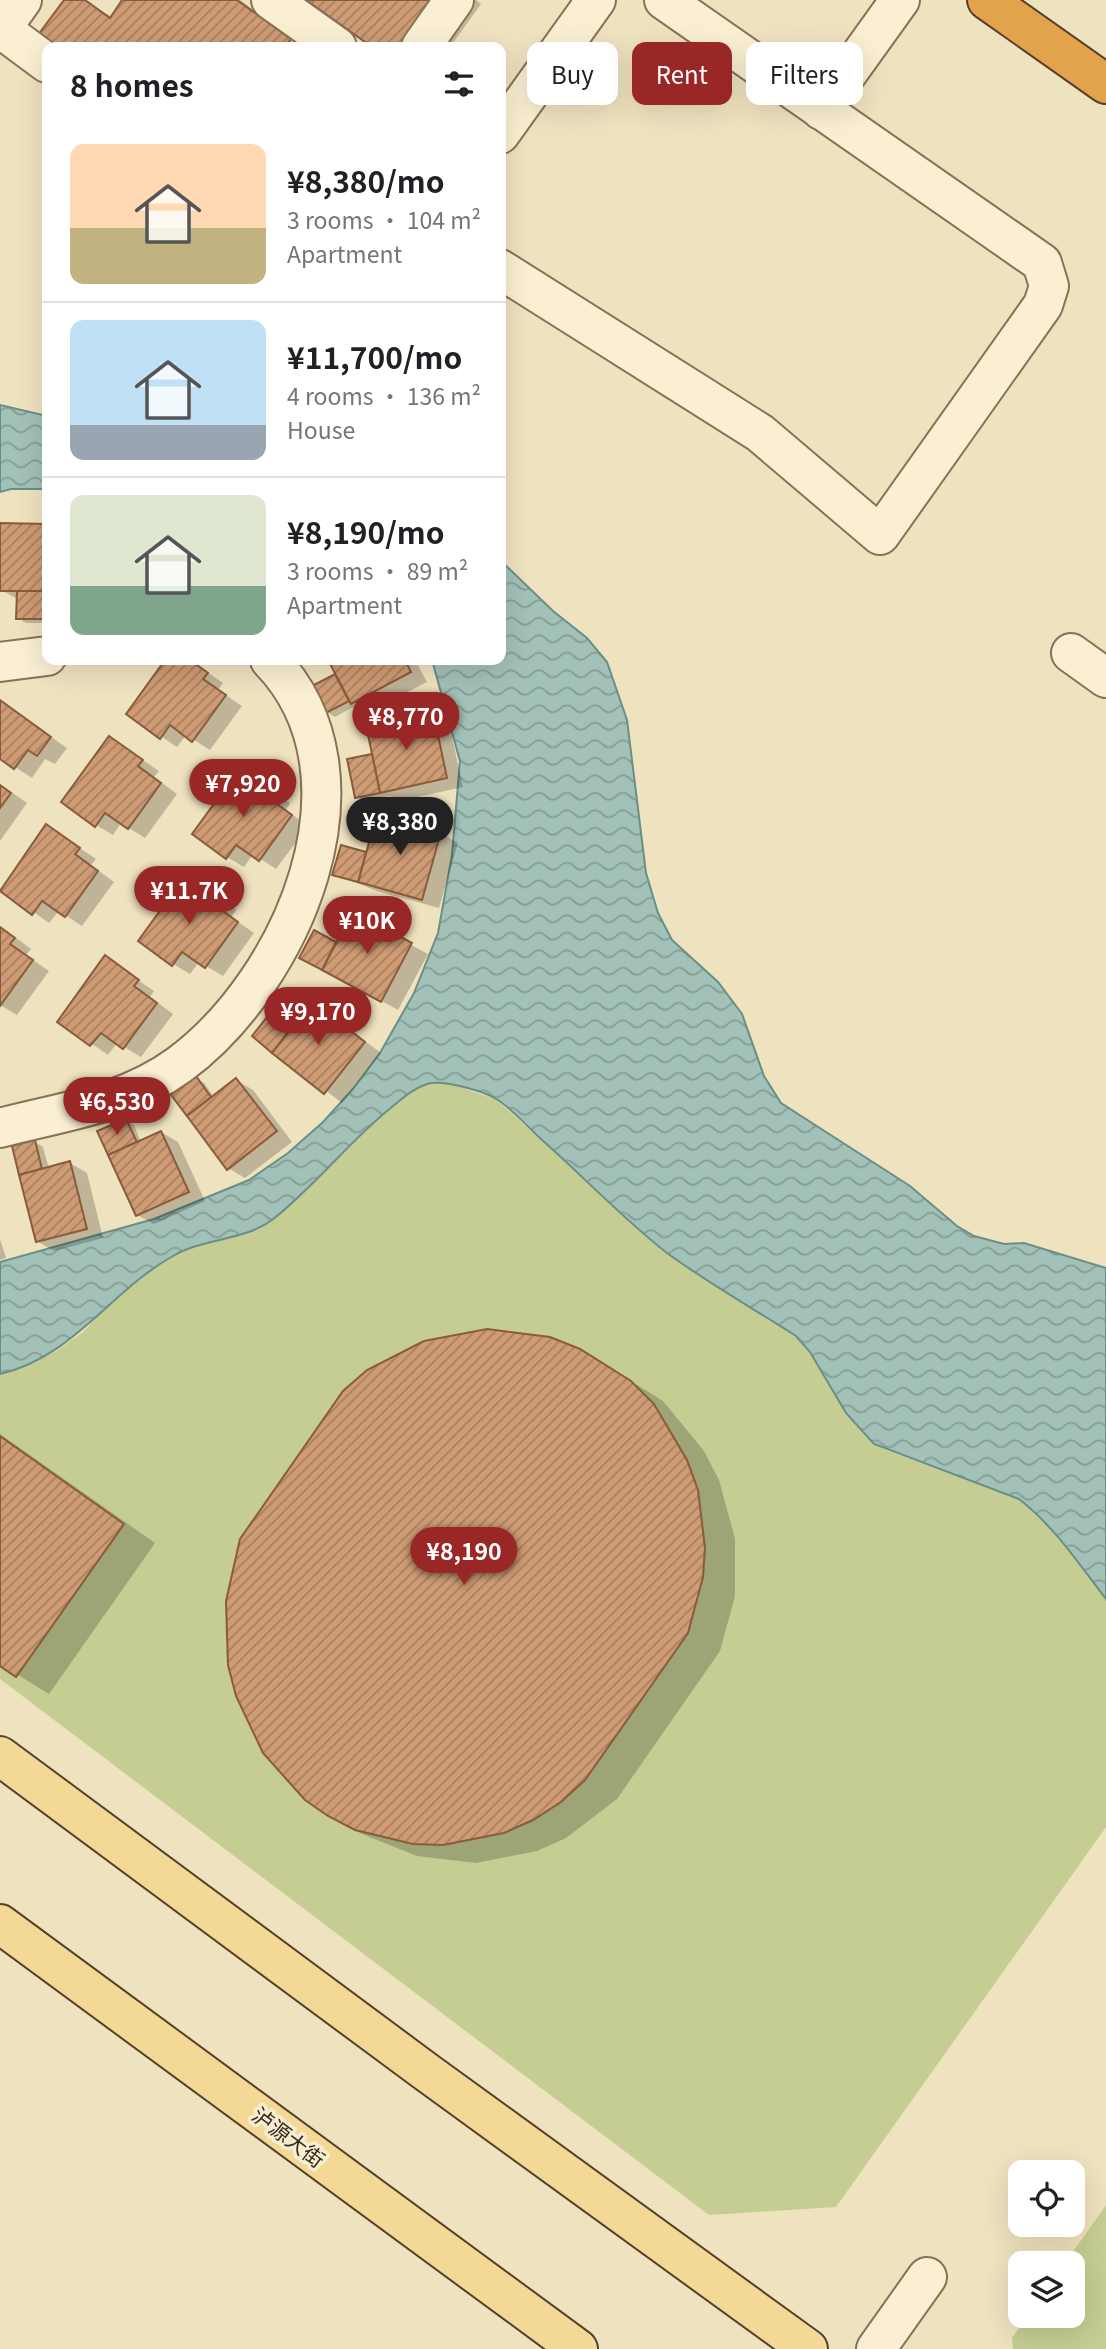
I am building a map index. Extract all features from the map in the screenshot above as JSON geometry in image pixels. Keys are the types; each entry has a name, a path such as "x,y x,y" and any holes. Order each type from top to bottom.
{"highway":[{"path":"987,0 1106,84"}],"main road":[{"path":"0,1756 425,2071 808,2349"},
{"name":"泸源大街","path":"0,1924 578,2349"}],"street":[{"path":"22,0 7,21 8,34 42,59"},
{"path":"271,0 330,42"},
{"path":"425,42 454,0"},
{"path":"506,126 596,0"},
{"path":"506,273 760,433 880,535 1043,305 1049,286 1042,263 664,0"},
{"path":"821,110 900,0"},
{"path":"1071,653 1106,678"},
{"path":"0,662 42,657"},
{"path":"0,1128 82,1111 154,1081 179,1065 224,1027 270,966 288,932 315,848 322,778 312,725 288,680 274,665"},
{"path":"876,2349 927,2277"}],"green space":[{"path":"429,1083 449,1083 497,1100 667,1253 796,1336 883,1449 1019,1499 1050,1526 1106,1599 1106,1827 836,2207 709,2215 0,1679 0,1374 31,1364 58,1350 83,1332 117,1295 173,1255 307,1189 356,1137 411,1092"},
{"path":"1106,2205 1106,2349 1013,2349 1012,2338 1019,2328 1085,2328 1085,2251 1073,2251"}],"water":[{"path":"0,405 42,415 42,489 11,489 0,492"},
{"path":"506,566 553,611 587,638 607,662 627,720 646,873 658,913 672,940 718,982 742,1014 764,1076 781,1103 910,1186 957,1226 974,1236 1004,1244 1024,1243 1106,1268 1106,1599 1055,1533 1019,1499 874,1444 846,1413 810,1352 796,1336 667,1253 619,1212 504,1104 483,1093 452,1084 427,1084 406,1096 372,1124 272,1220 249,1232 197,1246 173,1256 150,1271 50,1353 0,1374 0,1262 154,1219 249,1180 288,1153 323,1122 353,1089 380,1053 414,993 438,933 452,855 460,761 433,665 506,665"}],"building":[{"path":"64,0 85,0 110,18 122,0 237,0 291,39 289,42 48,42 38,35"},
{"path":"306,0 438,0 409,42 365,42"},
{"path":"0,523 42,524 42,591 0,591"},
{"path":"17,591 42,591 42,619 16,619"},
{"path":"161,665 197,665 208,673 203,679 226,695 192,742 170,725 160,739 126,714"},
{"path":"331,665 408,665 411,672 351,704"},
{"path":"335,674 349,701 326,713 312,686"},
{"path":"0,700 51,737 37,756 28,750 14,769 0,759"},
{"path":"433,711 447,778 380,793 366,725"},
{"path":"109,736 143,760 138,766 161,783 128,829 105,813 95,827 61,802"},
{"path":"372,754 380,793 355,798 347,759"},
{"path":"240,768 274,792 270,799 292,815 259,861 236,845 226,859 192,834"},
{"path":"0,785 11,793 0,808"},
{"path":"377,814 441,832 422,900 358,882"},
{"path":"46,824 80,848 75,854 98,871 65,917 42,901 32,915 0,891"},
{"path":"341,845 366,852 358,882 332,875"},
{"path":"186,875 220,899 216,906 238,922 205,968 182,952 172,966 138,941"},
{"path":"353,911 412,943 381,1002 322,970"},
{"path":"0,927 15,938 10,944 33,960 0,1006"},
{"path":"314,930 336,942 322,970 299,958"},
{"path":"105,955 139,980 134,986 157,1003 123,1049 101,1033 90,1046 57,1022"},
{"path":"313,1001 365,1042 324,1094 272,1053"},
{"path":"271,1012 291,1028 272,1053 252,1036"},
{"path":"196,1076 211,1097 187,1116 171,1095"},
{"path":"236,1078 277,1131 227,1170 187,1116"},
{"path":"126,1119 137,1142 108,1155 97,1131"},
{"path":"161,1131 189,1192 136,1216 108,1155"},
{"path":"35,1140 42,1169 19,1175 12,1146"},
{"path":"70,1161 87,1229 36,1242 19,1175"},
{"path":"487,1329 550,1337 580,1349 631,1381 654,1404 687,1460 698,1490 705,1548 703,1577 688,1633 585,1780 561,1802 533,1820 504,1833 443,1845 413,1844 355,1830 328,1816 305,1800 263,1753 236,1696 228,1665 226,1601 240,1539 343,1391 367,1370 424,1341"},
{"path":"0,1436 124,1524 16,1677 0,1666"}]}
